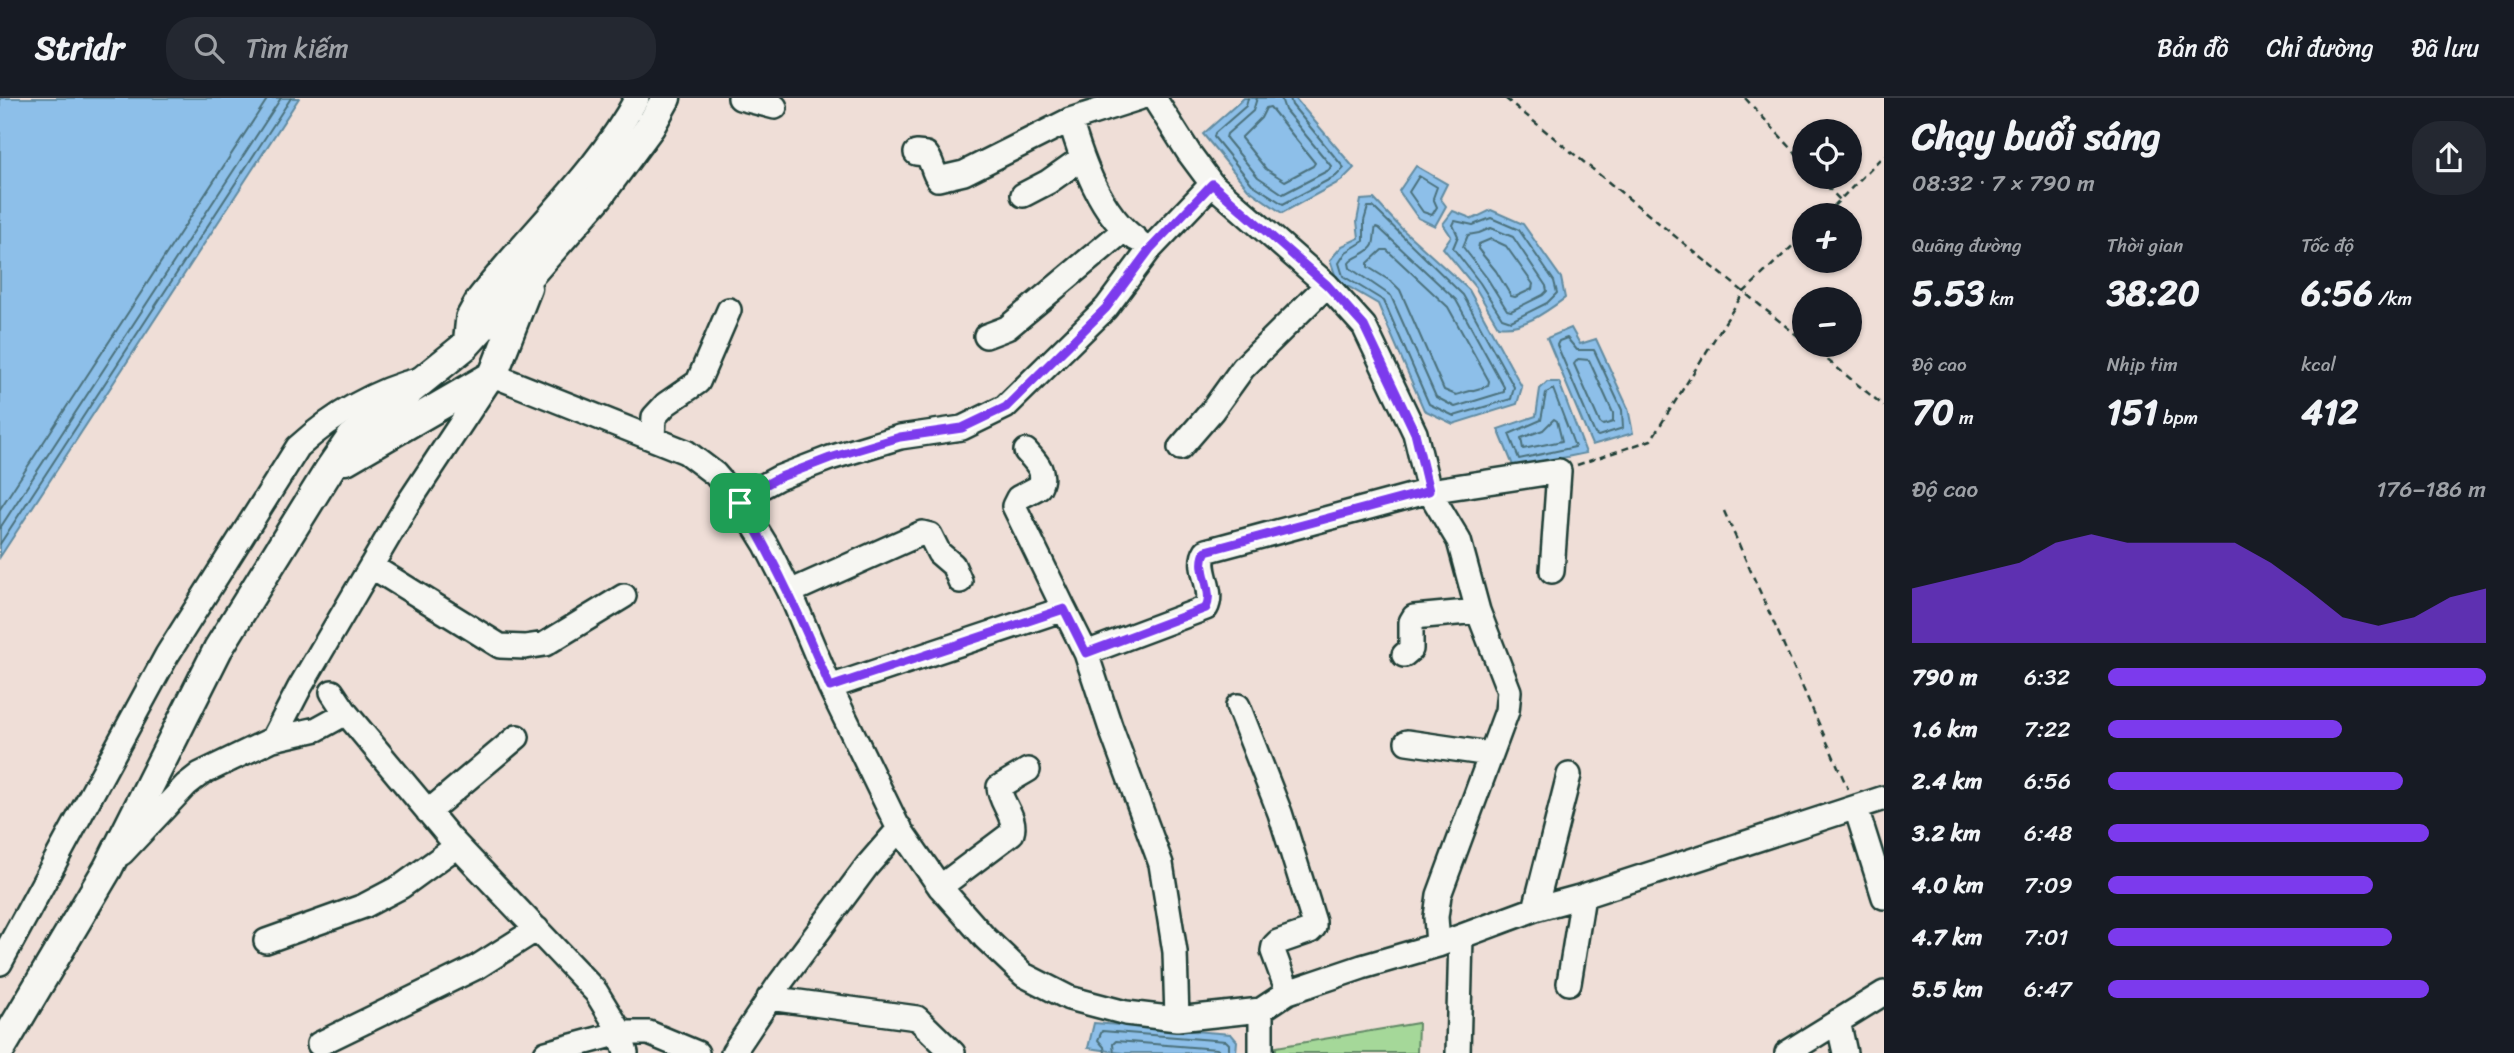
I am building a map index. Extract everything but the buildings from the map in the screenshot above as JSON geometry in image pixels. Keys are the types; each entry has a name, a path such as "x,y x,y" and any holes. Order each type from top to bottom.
{"main road":[{"path":"0,1050 107,868 218,649 328,470 351,438 465,346 599,196 650,127 666,98"},
{"path":"328,470 494,375 534,270"}],"street":[{"path":"465,346 468,317 478,299 591,166 616,134 637,98"},
{"path":"740,98 775,107"},
{"path":"916,153 926,154 935,174 939,179 944,179 964,173 1070,120 1139,98"},
{"path":"1154,98 1212,184 1327,285 1364,326 1415,433 1429,491 1459,541 1478,611 1511,696 1439,895 1436,917 1438,945"},
{"path":"1070,120 1082,158 1114,219 1150,249"},
{"path":"1023,195 1048,182 1082,158"},
{"path":"740,503 754,491 778,478 830,458 900,437 962,428 1006,407 1106,308 1150,249 1212,184"},
{"path":"986,336 1007,328 1124,230"},
{"path":"1180,448 1212,411 1243,368 1327,285"},
{"path":"653,438 654,417 666,404 698,382 729,310"},
{"path":"273,739 300,687 407,505 494,375 686,452 715,474 740,503 766,545 790,592 830,687 900,828 940,887 985,938 1024,975 1069,998 1126,1013 1177,1019 1262,1010 1288,992 1438,945 1535,909 1583,896 1884,798"},
{"path":"0,963 167,655 298,447 317,430 362,402 393,386 428,377"},
{"path":"1026,451 1041,468 1043,477 1039,487 1018,498 1014,506 1086,653 1161,864 1175,952 1177,1019"},
{"path":"1086,653 1206,608 1209,601 1202,560 1206,551 1429,491 1559,471 1552,572"},
{"path":"790,592 922,533 930,535 939,553 950,560 960,581"},
{"path":"371,566 500,646 525,647 545,644 624,596"},
{"path":"830,687 1064,609"},
{"path":"1404,655 1411,649 1414,617 1478,611"},
{"path":"332,692 346,713 457,846 596,992 623,1043"},
{"path":"1238,706 1280,813 1314,922 1310,931 1273,946 1288,992"},
{"path":"107,868 186,785 200,774 273,739 317,729 346,713"},
{"path":"428,812 517,737"},
{"path":"1406,741 1490,754"},
{"path":"940,887 1012,833 1014,826 999,787 1028,771"},
{"path":"1535,909 1569,775"},
{"path":"1856,808 1884,897"},
{"path":"733,1053 769,998 867,866 900,828"},
{"path":"266,941 364,906 402,886 457,846"},
{"path":"1569,983 1583,896"},
{"path":"319,1044 477,967 537,929"},
{"path":"1458,1053 1461,937"},
{"path":"1787,1053 1884,993"},
{"path":"769,998 917,1018 953,1053"},
{"path":"1261,1053 1262,1010"},
{"path":"1838,1021 1845,1053"},
{"path":"546,1053 623,1043 649,1033 696,1053"}],"path":[{"path":"1505,98 1792,331"},
{"path":"1745,98 1792,149"},
{"path":"1837,203 1884,155"},
{"path":"1829,189 1840,200"},
{"path":"1559,471 1651,440 1744,292 1792,246"},
{"path":"1824,357 1884,406"},
{"path":"1724,511 1856,808"}],"green space":[{"path":"1418,1023 1417,1053 1276,1053 1276,1047"}],"water":[{"path":"0,98 299,98 0,557"},
{"path":"1244,98 1295,98 1354,168 1341,181 1282,213 1248,189 1203,134"},
{"path":"1416,166 1447,184 1440,198 1446,206 1435,226 1418,218 1399,191"},
{"path":"1374,199 1401,228 1469,290 1522,387 1517,404 1453,424 1424,410 1378,304 1337,280 1330,260 1342,246 1359,238 1357,221 1361,200"},
{"path":"1491,210 1523,224 1561,278 1565,298 1525,323 1507,327 1498,326 1475,287 1443,248 1451,236 1443,224 1453,211 1473,219"},
{"path":"1571,328 1580,344 1596,339 1628,408 1633,433 1592,445 1547,338"},
{"path":"1547,382 1559,382 1586,453 1514,468 1498,429 1536,416 1540,389"},
{"path":"1094,1023 1231,1034 1237,1041 1236,1053 1123,1053 1088,1048"}],"route":[{"path":"1212,184 1327,285 1364,326 1415,433 1429,491 1206,551 1202,560 1209,601 1206,608 1086,653 1064,609 830,687 790,592 740,503 754,491 778,478 830,458 919,432 962,428 1006,407 1106,308 1150,249 1212,184"}]}
